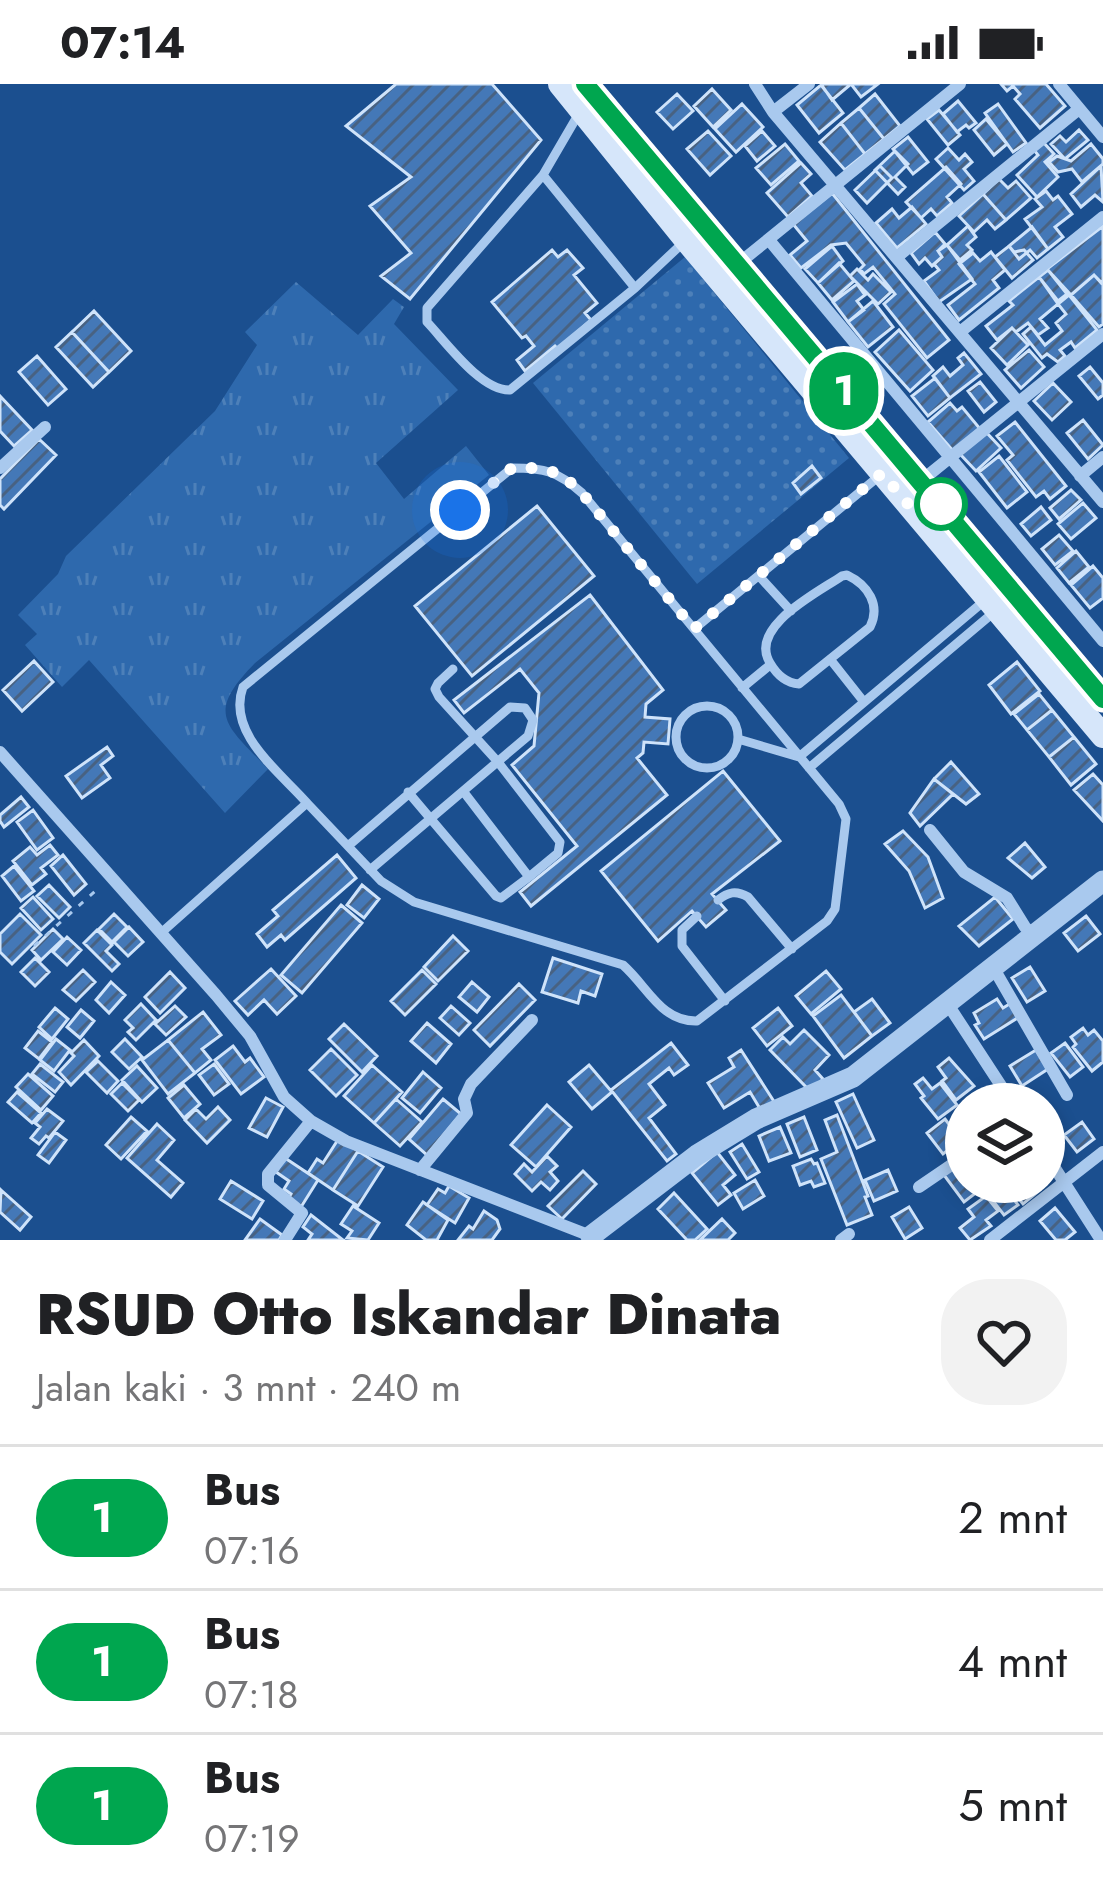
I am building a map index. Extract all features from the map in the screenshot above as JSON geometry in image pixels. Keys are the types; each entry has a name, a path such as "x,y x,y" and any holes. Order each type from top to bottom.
{"main road":[{"path":"568,85 580,110 882,473 920,492 992,604 1103,736"},
{"path":"568,85 738,264 920,492 1103,699"}],"street":[{"path":"755,84 773,112 1103,502"},
{"path":"773,112 809,84"},
{"path":"738,264 960,84"},
{"path":"1059,84 1103,137"},
{"path":"1069,97 1084,84"},
{"path":"897,257 1079,109"},
{"path":"960,332 1103,217"},
{"path":"769,240 1103,641"},
{"path":"920,492 950,458 1103,334"},
{"path":"0,468 45,427"},
{"path":"1080,476 1103,457"},
{"path":"0,752 250,1036 278,1090 311,1121 346,1142 591,1238 697,1155 756,1119 853,1077 1103,881"},
{"path":"930,830 964,872 1006,898 1035,937"},
{"path":"992,966 1067,1095"},
{"path":"946,1002 999,1083"},
{"path":"420,1170 467,1113 464,1099 470,1084 532,1020"},
{"path":"285,1240 302,1213 268,1185 268,1174 311,1121"},
{"path":"1101,1240 1065,1183 1103,1152"},
{"path":"919,1187 945,1169"},
{"path":"990,1240 1039,1203"}],"lane":[{"path":"580,110 543,176 427,308 427,322 485,384 510,390 686,240"},
{"path":"543,176 635,288"},
{"path":"512,468 561,474 582,493 742,688 839,804 846,819 835,909 725,1001 697,1021 682,1022 669,1016 623,965 413,902 381,881 250,739 238,714 243,688 512,468"},
{"path":"694,629 882,473"},
{"path":"847,575 874,601 876,615 870,627 830,659 793,685 770,665 765,641 791,611 847,575"},
{"path":"760,576 791,611"},
{"path":"799,757 929,648 992,604"},
{"path":"809,768 992,604"},
{"path":"830,659 864,702"},
{"path":"742,688 770,665"},
{"path":"409,792 498,898 558,854 560,842 498,762 439,697 438,683 453,670"},
{"path":"708,706 726,712 738,739 721,765 700,767 682,757 677,727 689,711 708,706"},
{"path":"348,846 510,707 525,708 533,721 528,736 370,870"},
{"path":"738,739 799,757"},
{"path":"463,791 529,877"},
{"path":"161,932 307,803"},
{"path":"718,900 727,893 748,896 792,949"},
{"path":"697,916 682,930 682,946 725,1001"}],"path":[{"path":"34,946 112,877"}],"green space":[{"path":"685,257 849,458 697,584 533,383"},
{"path":"296,282 358,335 393,299 404,307 394,324 458,390 376,463 404,499 466,446 489,475 239,680 226,707 227,718 268,769 225,813 89,660 62,687 25,645 37,634 18,615 58,574 66,556 215,411 257,345 245,332"}],"building":[{"path":"396,84 492,84 541,140 410,299 381,276 411,253 370,206 411,177 346,126"},
{"path":"821,84 851,84 832,100"},
{"path":"851,84 878,84 861,97"},
{"path":"1001,84 1046,84 1065,106 1040,128 1015,99 1020,94 1013,86 1007,91"},
{"path":"821,85 843,113 819,133 797,105"},
{"path":"712,89 731,110 713,127 694,106"},
{"path":"677,94 693,111 673,129 657,112"},
{"path":"875,94 900,126 884,139 859,108"},
{"path":"958,101 976,123 957,132 943,114"},
{"path":"742,104 763,127 736,152 715,129"},
{"path":"998,104 1026,143 1013,152 985,113"},
{"path":"859,108 884,139 865,154 841,123"},
{"path":"939,110 960,135 948,145 927,119"},
{"path":"986,119 1007,144 994,155 974,130"},
{"path":"841,123 865,154 845,170 820,142"},
{"path":"1079,130 1088,140 1065,159 1051,144 1060,136 1066,142"},
{"path":"708,131 731,156 710,175 687,149"},
{"path":"762,131 775,146 757,161 745,146"},
{"path":"908,137 928,162 913,174 893,149"},
{"path":"1043,142 1054,154 1045,162 1058,177 1037,197 1017,175 1038,155 1034,150"},
{"path":"785,144 799,161 771,185 756,168"},
{"path":"1091,144 1103,164 1082,182 1072,169 1058,172 1049,162 1057,156 1071,161"},
{"path":"948,148 959,160 965,154 972,162 964,169 974,181 964,190 936,159"},
{"path":"895,151 908,164 895,177 905,187 898,194 875,170"},
{"path":"801,163 811,174 801,183 812,196 788,217 767,193"},
{"path":"880,166 892,178 867,203 855,190"},
{"path":"1101,166 1103,202 1095,195 1081,207 1071,194"},
{"path":"946,167 961,184 947,197 952,203 937,216 931,209 921,218 906,202"},
{"path":"999,179 1008,188 1016,181 1031,198 1006,220 983,194"},
{"path":"1046,191 1053,200 1058,196 1072,214 1055,227 1063,237 1048,249 1025,219 1042,207 1035,199"},
{"path":"832,193 949,340 927,358 884,304 895,294 873,267 864,274 860,269 864,265 846,243 831,245 801,268 790,255 807,241 793,224"},
{"path":"983,194 1006,220 995,229 987,220 974,232 959,216"},
{"path":"912,207 926,224 897,248 876,223 892,209 899,218"},
{"path":"968,226 976,237 967,245 972,250 960,260 947,245"},
{"path":"1103,226 1103,284 1094,275 1071,295 1047,269"},
{"path":"1032,227 1048,249 1037,258 1030,250 1019,259 1009,246"},
{"path":"935,232 945,244 938,251 942,257 932,266 925,258 919,264 911,253"},
{"path":"947,245 972,279 939,302 924,281 939,270 934,264 942,257 938,251"},
{"path":"832,246 843,261 818,283 805,269"},
{"path":"1009,246 1014,252 1024,250 1033,260 1012,278 995,257"},
{"path":"552,250 558,257 567,250 583,268 574,275 597,303 585,313 591,320 525,371 517,360 534,346 492,302"},
{"path":"991,252 1005,270 993,280 999,288 959,320 948,305 975,284 959,264 973,253 980,261"},
{"path":"839,263 854,281 832,300 818,283"},
{"path":"857,269 868,280 873,274 891,292 878,304 850,276"},
{"path":"1048,270 1067,294 1058,301 1039,277"},
{"path":"1094,275 1103,285 1103,324 1099,327 1071,295"},
{"path":"1039,277 1058,304 1040,319 1048,328 1038,335 1028,323 997,340 986,326"},
{"path":"857,284 865,295 857,301 864,310 848,322 833,302"},
{"path":"1069,295 1097,330 1075,348 1071,342 1060,350 1065,356 1058,362 1047,354 1042,358 1023,334 1031,327 1045,345 1062,331 1056,323 1066,314 1058,304"},
{"path":"873,301 893,327 868,347 848,322"},
{"path":"94,311 131,351 109,372 72,332"},
{"path":"1012,328 1028,345 1007,365 991,348"},
{"path":"899,330 933,370 910,391 875,352"},
{"path":"72,332 109,372 93,387 56,347"},
{"path":"1029,350 1044,367 1021,388 1005,370"},
{"path":"964,353 981,374 950,398 933,376 943,367 950,376 963,365 958,358"},
{"path":"37,356 66,389 48,405 19,372"},
{"path":"1090,367 1103,383 1098,399 1079,376"},
{"path":"935,378 950,398 928,416 912,396"},
{"path":"980,382 996,402 984,412 968,391"},
{"path":"1053,383 1071,402 1052,420 1034,401"},
{"path":"0,396 32,430 14,446 0,431"},
{"path":"950,403 957,411 962,407 981,430 954,452 928,422"},
{"path":"1083,420 1103,445 1088,459 1067,433"},
{"path":"1015,422 1066,486 1050,499 1044,491 1036,497 1007,460 1013,455 997,436"},
{"path":"985,431 1001,448 976,471 960,454"},
{"path":"39,439 56,455 4,509 0,479"},
{"path":"999,456 1027,492 1007,508 979,472"},
{"path":"812,466 821,478 801,494 793,483"},
{"path":"1071,490 1081,500 1059,519 1050,508"},
{"path":"1083,503 1096,518 1071,539 1058,524"},
{"path":"537,506 594,576 472,676 415,606"},
{"path":"1041,507 1051,520 1031,536 1021,524"},
{"path":"1059,535 1073,551 1055,565 1042,549"},
{"path":"1076,551 1089,567 1069,583 1057,568"},
{"path":"1093,566 1103,578 1103,598 1090,608 1071,585"},
{"path":"590,595 663,690 646,704 645,717 670,719 668,744 644,742 637,758 667,795 531,906 520,892 577,846 512,765 534,746 539,693 520,669 464,713 454,700"},
{"path":"34,661 53,682 22,711 3,690"},
{"path":"1017,662 1040,691 1011,714 989,685"},
{"path":"1039,694 1052,710 1027,730 1014,714"},
{"path":"1052,710 1074,737 1049,757 1027,730"},
{"path":"1074,737 1096,764 1071,785 1049,757"},
{"path":"107,747 113,756 101,765 110,778 82,798 66,776"},
{"path":"951,762 979,794 966,804 934,779"},
{"path":"723,771 780,841 712,894 726,910 706,927 692,911 658,941 601,871"},
{"path":"1093,774 1103,785 1103,821 1074,790"},
{"path":"934,779 953,794 920,826 910,813"},
{"path":"21,797 29,807 4,827 0,815"},
{"path":"33,810 53,838 37,850 17,822"},
{"path":"903,831 928,857 943,898 925,908 909,871 885,844"},
{"path":"1025,843 1045,867 1032,878 1008,858"},
{"path":"50,845 58,855 41,868 46,874 32,885 13,861 30,847 37,855"},
{"path":"63,855 86,884 74,895 51,866"},
{"path":"337,855 356,878 285,940 281,935 267,947 257,934 278,916 273,910"},
{"path":"14,866 34,891 21,901 2,876"},
{"path":"49,885 70,907 59,918 37,896"},
{"path":"362,885 379,899 364,918 347,905"},
{"path":"33,897 53,919 41,930 21,908"},
{"path":"995,897 1013,919 979,946 959,926"},
{"path":"341,905 362,923 302,993 281,975"},
{"path":"20,914 41,935 12,964 0,952 0,934"},
{"path":"114,914 127,927 112,942 99,929"},
{"path":"1086,916 1100,934 1078,951 1064,933"},
{"path":"129,927 143,942 128,956 114,942"},
{"path":"53,929 63,939 41,960 32,950"},
{"path":"97,930 112,945 106,951 119,964 112,971 84,943"},
{"path":"453,936 468,951 438,981 424,967"},
{"path":"67,937 81,950 67,965 53,952"},
{"path":"35,958 49,972 35,986 21,972"},
{"path":"553,958 602,974 595,996 581,991 578,1003 542,992"},
{"path":"1030,967 1045,991 1027,1002 1012,978"},
{"path":"271,969 296,996 277,1014 264,1000 248,1015 235,1001"},
{"path":"83,970 95,982 76,1001 63,990"},
{"path":"422,970 436,984 405,1015 391,1001"},
{"path":"826,971 841,989 811,1014 796,996"},
{"path":"170,972 185,988 160,1013 145,997"},
{"path":"111,982 125,995 109,1013 96,1000"},
{"path":"472,982 489,997 477,1012 459,997"},
{"path":"519,984 535,1000 490,1046 474,1030"},
{"path":"841,995 872,1036 844,1058 813,1016"},
{"path":"872,999 890,1023 872,1036 854,1012"},
{"path":"997,999 1003,1008 1011,1003 1019,1017 984,1039 974,1013"},
{"path":"141,1004 156,1020 136,1040 125,1020"},
{"path":"175,1006 186,1017 166,1035 155,1024"},
{"path":"451,1006 470,1023 459,1035 440,1018"},
{"path":"55,1008 68,1019 52,1039 39,1027"},
{"path":"778,1008 792,1026 767,1046 753,1028"},
{"path":"81,1010 94,1021 80,1038 67,1027"},
{"path":"203,1012 221,1035 202,1049 211,1060 195,1073 168,1040"},
{"path":"427,1023 451,1044 436,1063 411,1041"},
{"path":"344,1024 377,1056 362,1072 329,1039"},
{"path":"1083,1028 1088,1035 1094,1030 1103,1041 1103,1062 1092,1071 1073,1047 1071,1037"},
{"path":"804,1030 829,1055 815,1070 823,1079 811,1092 770,1050 783,1037 790,1044"},
{"path":"38,1031 52,1042 39,1059 25,1048"},
{"path":"56,1039 70,1050 54,1071 40,1060"},
{"path":"125,1039 142,1057 129,1069 112,1052"},
{"path":"84,1040 99,1056 71,1085 59,1072"},
{"path":"168,1040 195,1073 168,1094 142,1060"},
{"path":"671,1043 688,1065 674,1075 669,1068 649,1084 665,1105 649,1118 676,1154 667,1161 611,1090"},
{"path":"1065,1043 1083,1067 1070,1077 1051,1053"},
{"path":"233,1046 264,1077 241,1094 215,1060"},
{"path":"331,1049 357,1075 336,1096 310,1070"},
{"path":"741,1050 775,1103 762,1112 750,1092 724,1108 708,1083 734,1067 729,1058"},
{"path":"1036,1050 1048,1069 1020,1083 1010,1066"},
{"path":"949,1058 971,1083 945,1085 938,1067"},
{"path":"98,1061 118,1081 107,1093 86,1072"},
{"path":"40,1064 63,1082 55,1092 32,1074"},
{"path":"214,1064 229,1084 214,1095 199,1075"},
{"path":"372,1065 402,1092 374,1123 344,1096"},
{"path":"589,1065 612,1092 592,1109 569,1082"},
{"path":"137,1066 157,1088 142,1102 122,1080"},
{"path":"423,1072 441,1088 420,1113 402,1098"},
{"path":"28,1074 53,1096 41,1110 16,1087"},
{"path":"923,1078 932,1089 940,1083 945,1089 945,1114 938,1119 915,1084"},
{"path":"122,1083 139,1100 128,1111 111,1094"},
{"path":"184,1085 200,1104 184,1118 168,1098"},
{"path":"17,1092 41,1113 32,1123 8,1102"},
{"path":"853,1094 874,1140 857,1148 836,1102"},
{"path":"266,1098 283,1107 267,1137 249,1128"},
{"path":"396,1099 422,1122 400,1146 374,1123"},
{"path":"443,1099 461,1114 427,1155 409,1139"},
{"path":"547,1105 571,1127 536,1167 511,1145"},
{"path":"218,1107 230,1120 207,1143 185,1120 196,1109 206,1119"},
{"path":"47,1109 63,1121 39,1144 31,1138 40,1127 35,1123"},
{"path":"837,1115 872,1215 847,1225 821,1159 837,1152 825,1120"},
{"path":"131,1117 147,1131 121,1159 106,1145"},
{"path":"804,1117 817,1150 800,1157 787,1124"},
{"path":"945,1119 945,1152 943,1154 927,1133"},
{"path":"1082,1122 1094,1139 1077,1152 1065,1134"},
{"path":"157,1124 174,1140 157,1160 183,1183 171,1197 127,1158"},
{"path":"780,1127 791,1153 769,1161 759,1136"},
{"path":"55,1132 66,1140 49,1163 38,1155"},
{"path":"339,1138 358,1151 333,1190 308,1173 317,1159 323,1163"},
{"path":"742,1144 759,1172 747,1179 730,1152"},
{"path":"358,1151 383,1167 358,1206 333,1190"},
{"path":"717,1152 735,1175 723,1185 731,1195 718,1205 692,1173"},
{"path":"547,1156 557,1166 550,1172 558,1181 550,1190 541,1182 532,1191 515,1174 524,1164 532,1172"},
{"path":"285,1158 318,1180 301,1207 288,1199 291,1194 284,1189 289,1181 276,1172"},
{"path":"811,1159 825,1183 800,1185 793,1166"},
{"path":"888,1170 897,1191 874,1201 865,1180"},
{"path":"583,1171 596,1184 562,1219 548,1206"},
{"path":"755,1180 764,1196 743,1209 734,1193"},
{"path":"231,1181 263,1201 252,1219 220,1199"},
{"path":"449,1186 469,1198 455,1223 427,1205 438,1189 445,1193"},
{"path":"1,1190 31,1217 20,1230 0,1212"},
{"path":"674,1193 707,1229 695,1240 687,1240 658,1209"},
{"path":"423,1202 448,1220 437,1240 426,1240 407,1225"},
{"path":"976,1203 992,1203 998,1211 986,1220 991,1226 970,1240 960,1228 974,1217 968,1209"},
{"path":"995,1203 1017,1203 1018,1205 1004,1215"},
{"path":"353,1206 379,1223 368,1240 347,1238 352,1231 341,1224"},
{"path":"909,1207 922,1228 905,1239 892,1217"},
{"path":"1055,1208 1075,1232 1065,1240 1056,1240 1040,1221"},
{"path":"484,1211 497,1220 500,1229 492,1240 458,1240 469,1226 473,1229"},
{"path":"311,1215 343,1240 308,1240 312,1234 303,1227"},
{"path":"260,1219 282,1235 279,1240 245,1240"},
{"path":"722,1219 735,1233 728,1240 700,1240"}],"bus line":[{"name":"1","path":"585,84 1103,699"}],"route":[{"path":"460,510 512,468 561,474 694,629 882,473 909,505 928,489 941,504"}]}
